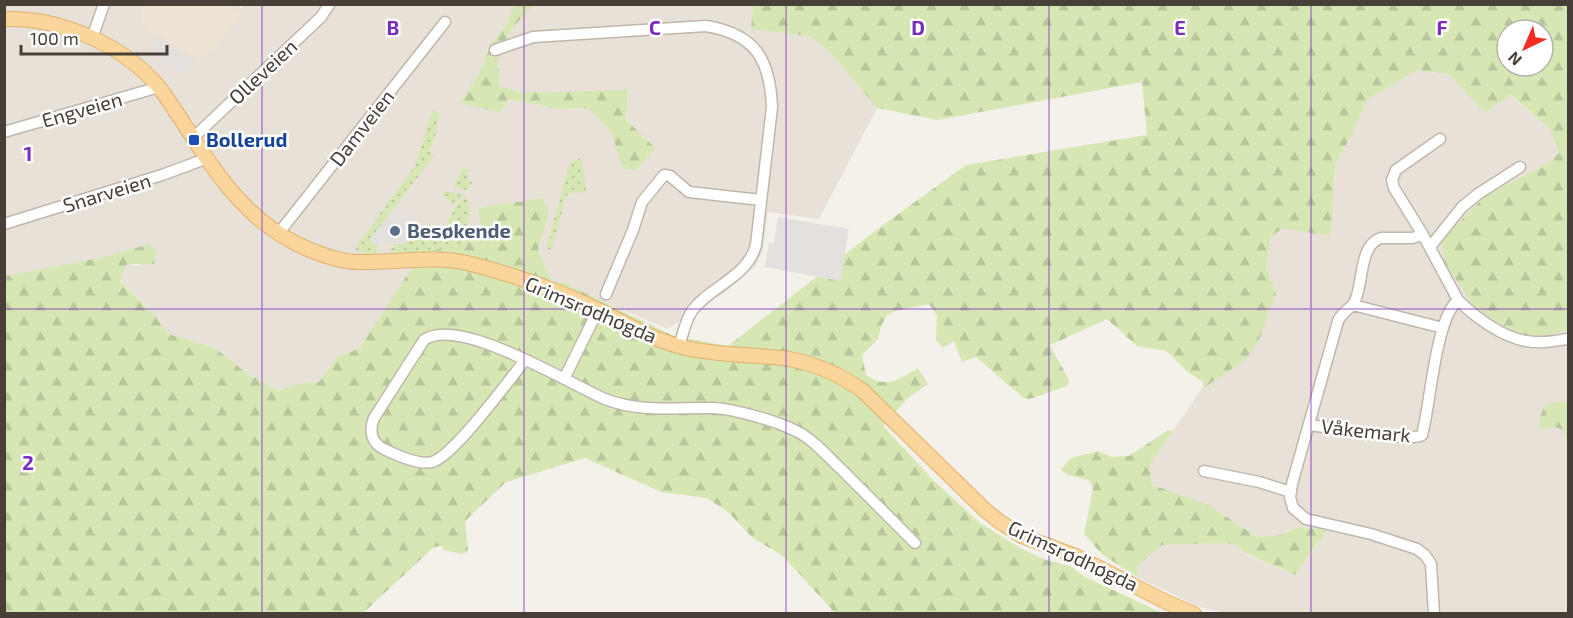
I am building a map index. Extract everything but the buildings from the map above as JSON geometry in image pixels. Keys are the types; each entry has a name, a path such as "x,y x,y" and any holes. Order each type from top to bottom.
{"main road":[{"name":"Grimsrødhøgda","path":"4,19 46,23 92,38 132,60 159,87 236,198 278,234 326,256 356,262 426,259 473,264 568,297 648,335 679,346 717,354 788,359 821,368 849,381 888,414 967,493 1000,522 1022,536 1078,557 1189,613"}],"street":[{"path":"92,38 104,4"},
{"name":"Olleveien","path":"194,137 321,17 329,4"},
{"name":"Damveien","path":"278,234 445,22"},
{"path":"495,50 533,37 695,26 723,29 740,36 760,56 771,91 772,107 754,253 738,273 703,300 690,314 679,346"},
{"name":"Engveien","path":"4,132 159,87"},
{"path":"1440,139 1396,170 1392,180 1394,188 1430,247 1458,300 1467,309 1516,339 1539,342 1569,339"},
{"name":"Snarveien","path":"4,224 162,175 208,158"},
{"path":"1430,247 1462,207 1520,167"},
{"path":"606,294 633,230 642,202 664,175 670,176 689,192 760,200"},
{"name":"Våkemark","path":"1290,492 1338,321 1341,314 1353,305 1363,265 1373,242 1381,238 1423,235"},
{"name":"Våkemark","path":"1309,425 1399,438 1420,437 1443,328 1450,308 1458,300"},
{"path":"1353,305 1443,328"},
{"path":"565,377 598,310"},
{"path":"525,360 457,443 439,459 430,462 413,459 384,449 372,437 371,428 374,418 421,344 429,336 443,334 474,340 492,345 565,377 603,398 627,406 724,409 797,431 816,446 915,543"},
{"path":"1204,471 1259,482 1290,492 1293,508 1306,519 1371,534 1417,549 1431,564 1434,614"}],"shaded area":[{"path":"236,4 241,8 246,4 514,5 506,25 493,41 478,75 461,103 509,99 559,109 588,108 612,133 626,120 628,91 521,93 499,86 498,53 513,27 534,5 753,5 752,28 810,36 830,52 877,108 819,219 768,212 763,250 757,264 728,290 668,329 551,281 538,249 549,213 482,227 461,244 430,251 407,275 359,349 338,356 319,382 296,384 278,391 245,372 215,348 168,334 155,316 119,279 127,264 139,266 150,244 99,258 5,276 5,5"},
{"path":"144,5 229,5 243,14 216,46 198,61 195,56 191,56 142,24 141,9"},
{"path":"160,37 184,52 194,62 181,74 151,50"},
{"path":"1416,70 1450,75 1484,111 1510,95 1550,129 1559,153 1547,164 1486,195 1532,339 1568,330 1568,401 1560,403 1540,417 1540,428 1554,427 1564,430 1568,447 1568,613 1225,613 1197,606 1137,577 1138,565 1162,545 1228,543 1239,547 1245,554 1294,575 1326,530 1299,527 1281,535 1257,537 1207,504 1152,485 1149,465 1201,390 1245,360 1276,293 1266,268 1271,237 1335,184 1336,162 1368,99"},
{"name":"Besøkende","path":"396,206 418,223 406,244 380,242 377,246 369,240"},
{"path":"778,217 849,229 840,281 765,267 769,243 774,243"}],"green space":[{"path":"514,5 534,5 513,27 498,53 499,86 521,93 628,90 626,120 655,148 636,170 623,169 612,133 588,108 559,109 509,99 500,112 460,103 478,75 493,41 506,25"},
{"path":"753,5 1568,5 1568,330 1532,339 1495,321 1474,306 1445,263 1441,241 1486,195 1547,164 1559,153 1550,129 1511,95 1484,112 1450,75 1417,70 1368,99 1336,162 1330,236 1282,228 1271,237 1266,268 1276,293 1258,342 1245,360 1201,390 1203,382 1189,373 1166,351 1137,346 1107,319 1050,345 1069,380 1067,386 1030,399 1024,398 976,357 962,362 954,341 943,348 936,340 937,315 929,304 895,311 887,315 878,339 862,355 866,375 880,382 898,379 918,368 928,384 908,398 883,426 934,481 980,523 1022,549 1046,560 1070,566 1085,577 1162,613 835,613 783,556 753,538 728,512 707,498 661,492 585,458 506,482 465,521 468,551 462,554 444,550 442,546 434,547 363,613 5,614 5,276 99,258 150,244 156,253 154,264 127,264 119,280 155,316 168,334 215,348 245,372 278,391 296,384 319,382 338,356 359,349 407,275 430,251 461,244 481,227 478,208 543,198 549,213 538,249 551,281 564,283 674,336 728,346 875,231 966,165 1147,135 1142,82 938,120 877,108 830,52 810,36 751,29"},
{"path":"432,111 440,113 429,152 434,156 370,240 377,246 377,255 360,252 355,248 415,166"},
{"path":"582,158 586,192 570,193 566,196 552,248 549,250 547,246 570,162"},
{"path":"463,168 469,170 467,178 472,182 467,190 455,188 454,185"},
{"path":"447,191 464,195 454,206 443,196"},
{"path":"465,196 469,208 467,225 465,229 461,225 457,227 460,232 453,231 446,225"},
{"path":"474,233 473,253 393,255 389,249 393,248 393,244 406,244 409,239 432,234 448,241 458,240"},
{"path":"1568,401 1568,447 1564,430 1554,427 1540,429 1540,417 1545,405"},
{"path":"1168,430 1173,431 1149,465 1152,485 1207,504 1257,537 1281,535 1299,527 1327,530 1295,575 1228,543 1162,545 1138,565 1137,577 1103,555 1084,534 1093,488 1089,480 1068,475 1061,470 1065,464 1078,456 1099,451 1112,457 1129,456"}],"place":[{"name":"Bollerud","path":"194,140"},
{"name":"Besøkende","path":"395,231"}]}
